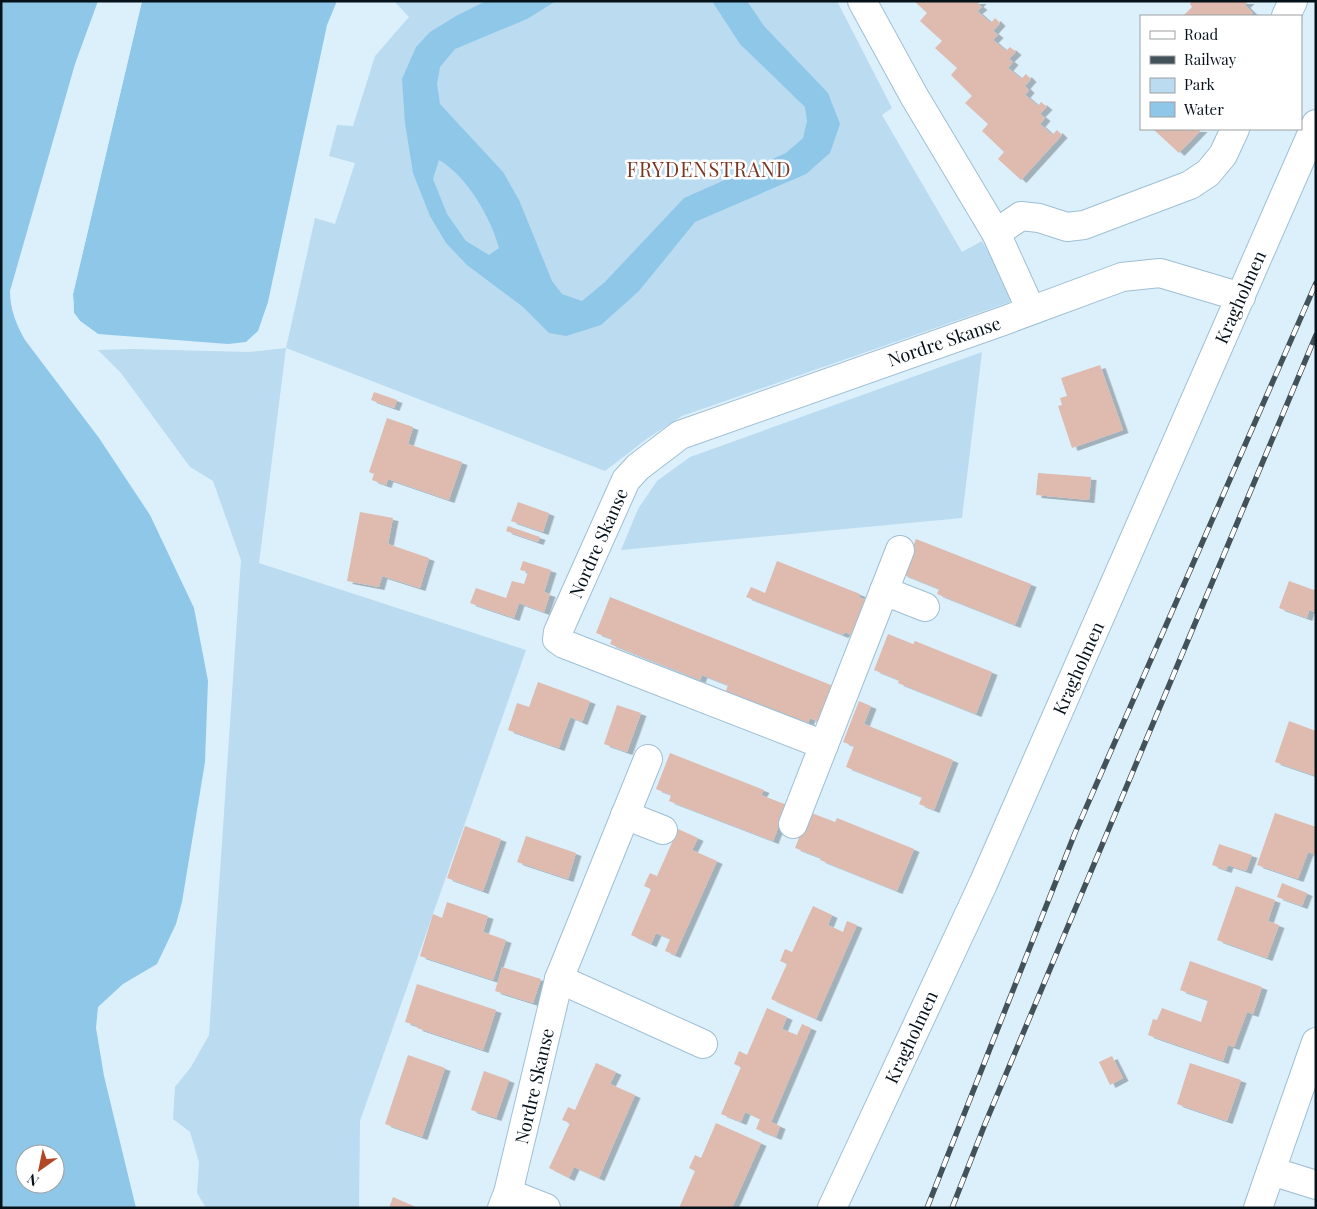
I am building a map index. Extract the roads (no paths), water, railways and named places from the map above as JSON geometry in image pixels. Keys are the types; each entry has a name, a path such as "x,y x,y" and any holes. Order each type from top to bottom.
{"street":[{"path":"862,1 914,96 996,233 1031,310"},
{"path":"1286,15 1293,1"},
{"name":"Kragholmen","path":"832,1208 983,884 1316,124"},
{"path":"996,233 1021,216 1039,218 1067,226 1084,225 1190,186 1208,173 1223,155 1235,130"},
{"name":"Nordre Skanse","path":"824,745 564,644 557,639 562,623 626,480 645,461 680,435 1122,277 1160,272 1240,297"},
{"path":"793,824 900,550"},
{"path":"884,591 925,607"},
{"name":"Nordre Skanse","path":"546,1208 505,1200 559,979 648,759"},
{"path":"626,815 663,830"},
{"path":"559,979 703,1044"},
{"path":"1258,1208 1316,1042"},
{"path":"1271,1170 1316,1185"}],"water":[{"path":"1,1 98,1 75,64 10,291 11,304 16,322 25,340 99,438 150,515 194,608 208,681 205,762 182,902 176,924 157,964 123,984 98,1007 96,1028 104,1076 136,1208 1,1208"},
{"path":"142,1 337,1 327,25 268,302 258,331 246,342 228,344 98,334 80,321 74,313 73,294"},
{"path":"486,1 556,1 527,19 455,49 440,67 437,84 440,104 503,172 519,200 552,281 562,294 582,301 605,282 684,198 786,153 803,138 807,121 805,107 740,44 712,1 747,1 764,26 828,93 840,124 830,153 806,174 695,222 639,291 601,325 566,336 549,333 523,307 467,265 446,243 430,216 413,173 405,123 402,79 416,47 430,32","holes":["439,160 459,176 477,199 490,224 499,248 489,255 466,241 447,214 433,179"]}],"railway":[{"path":"927,1208 1075,833 1316,283"},
{"path":"952,1208 985,1124 1316,335"}],"district":[{"name":"FRYDENSTRAND","path":"709,168"}]}
